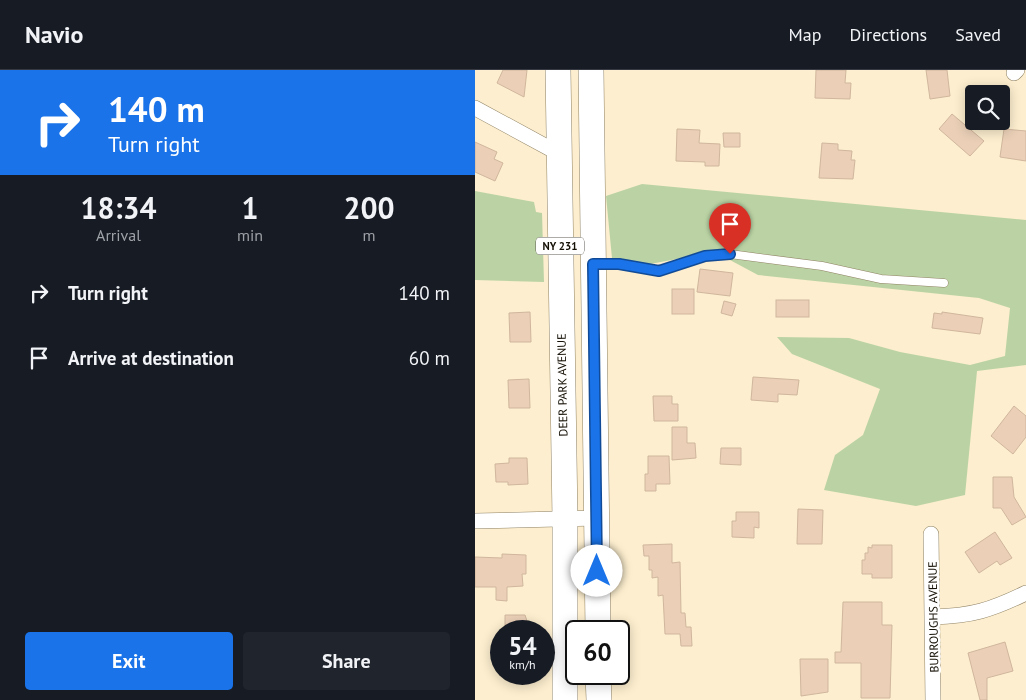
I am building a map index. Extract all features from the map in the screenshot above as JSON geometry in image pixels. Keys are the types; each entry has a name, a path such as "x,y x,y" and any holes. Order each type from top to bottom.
{"main road":[{"name":"DEER PARK AVENUE","path":"558,70 565,519 565,700"},
{"name":"NY 231","path":"591,70 598,620"},
{"path":"599,685 599,700"}],"street":[{"path":"475,108 558,154"},
{"path":"475,521 597,518"},
{"name":"BURROUGHS AVENUE","path":"931,534 933,700"},
{"path":"933,617 968,616 999,606 1026,593"}],"lane":[{"path":"593,264 619,264 659,271 705,256 730,254 822,266 881,279 944,283"}],"green space":[{"path":"642,184 1026,220 1026,365 977,371 965,495 916,506 824,490 835,455 863,435 880,389 792,354 777,337 849,338 900,352 970,365 1005,356 1010,308 979,298 758,275 715,252 650,264 612,258 606,196"},
{"path":"475,191 534,202 536,212 542,213 544,282 475,280"}],"building":[{"path":"503,70 527,70 524,97 497,83"},
{"path":"816,70 846,70 845,83 851,83 850,99 815,98"},
{"path":"926,70 947,70 950,96 930,99"},
{"path":"952,114 965,125 965,130 971,130 984,141 970,156 939,129"},
{"path":"677,129 700,130 699,143 720,144 719,166 705,166 705,162 676,161"},
{"path":"1004,130 1026,131 1026,161 1000,157"},
{"path":"723,133 740,133 740,147 724,147"},
{"path":"475,142 497,152 494,159 503,163 495,181 475,172"},
{"path":"822,143 838,144 838,150 852,151 851,160 855,160 853,179 819,178"},
{"path":"700,269 733,273 730,296 697,292"},
{"path":"672,289 694,289 694,314 672,314"},
{"path":"776,300 809,300 809,317 776,317"},
{"path":"724,301 736,304 732,316 721,313"},
{"path":"530,312 531,342 510,342 509,313"},
{"path":"942,312 983,318 980,334 932,328 934,313 942,314"},
{"path":"753,377 799,380 797,395 778,394 778,402 751,400"},
{"path":"529,379 530,408 509,408 508,380"},
{"path":"653,396 672,396 672,404 678,404 678,421 654,421"},
{"path":"1014,406 1026,416 1026,437 1013,454 991,436"},
{"path":"672,427 687,427 687,443 695,443 696,458 672,460"},
{"path":"721,448 741,448 741,465 720,464"},
{"path":"648,456 669,456 670,484 656,484 656,491 645,491 645,474 648,474"},
{"path":"509,458 527,458 528,484 508,485 508,482 496,482 495,464 509,463"},
{"path":"993,477 1012,477 1014,497 1026,517 1012,525 1001,508 993,508"},
{"path":"798,509 823,510 822,544 797,544"},
{"path":"736,512 759,512 759,528 754,527 754,538 732,537 732,521 736,521"},
{"path":"995,532 1012,558 1000,565 997,561 979,573 965,552"},
{"path":"672,544 672,563 680,562 681,613 685,613 686,627 691,627 692,646 681,646 680,634 665,634 663,595 658,596 658,577 652,578 652,570 649,570 649,556 644,556 643,545"},
{"path":"872,545 892,545 892,578 872,578 872,574 862,574 862,560 865,560 865,553 868,553 868,547 872,548"},
{"path":"502,554 526,555 526,574 522,574 523,586 507,587 507,601 496,600 496,587 475,587 475,557 502,558"},
{"path":"843,602 882,602 882,625 892,625 890,698 861,698 861,663 835,663 835,652 841,652"},
{"path":"505,615 525,615 527,620 505,620"},
{"path":"1005,642 1013,671 987,678 987,700 980,700 968,653"},
{"path":"800,659 828,659 828,692 801,696"}],"route":[{"path":"597,571 593,264 619,264 659,271 705,256 730,254"}]}
